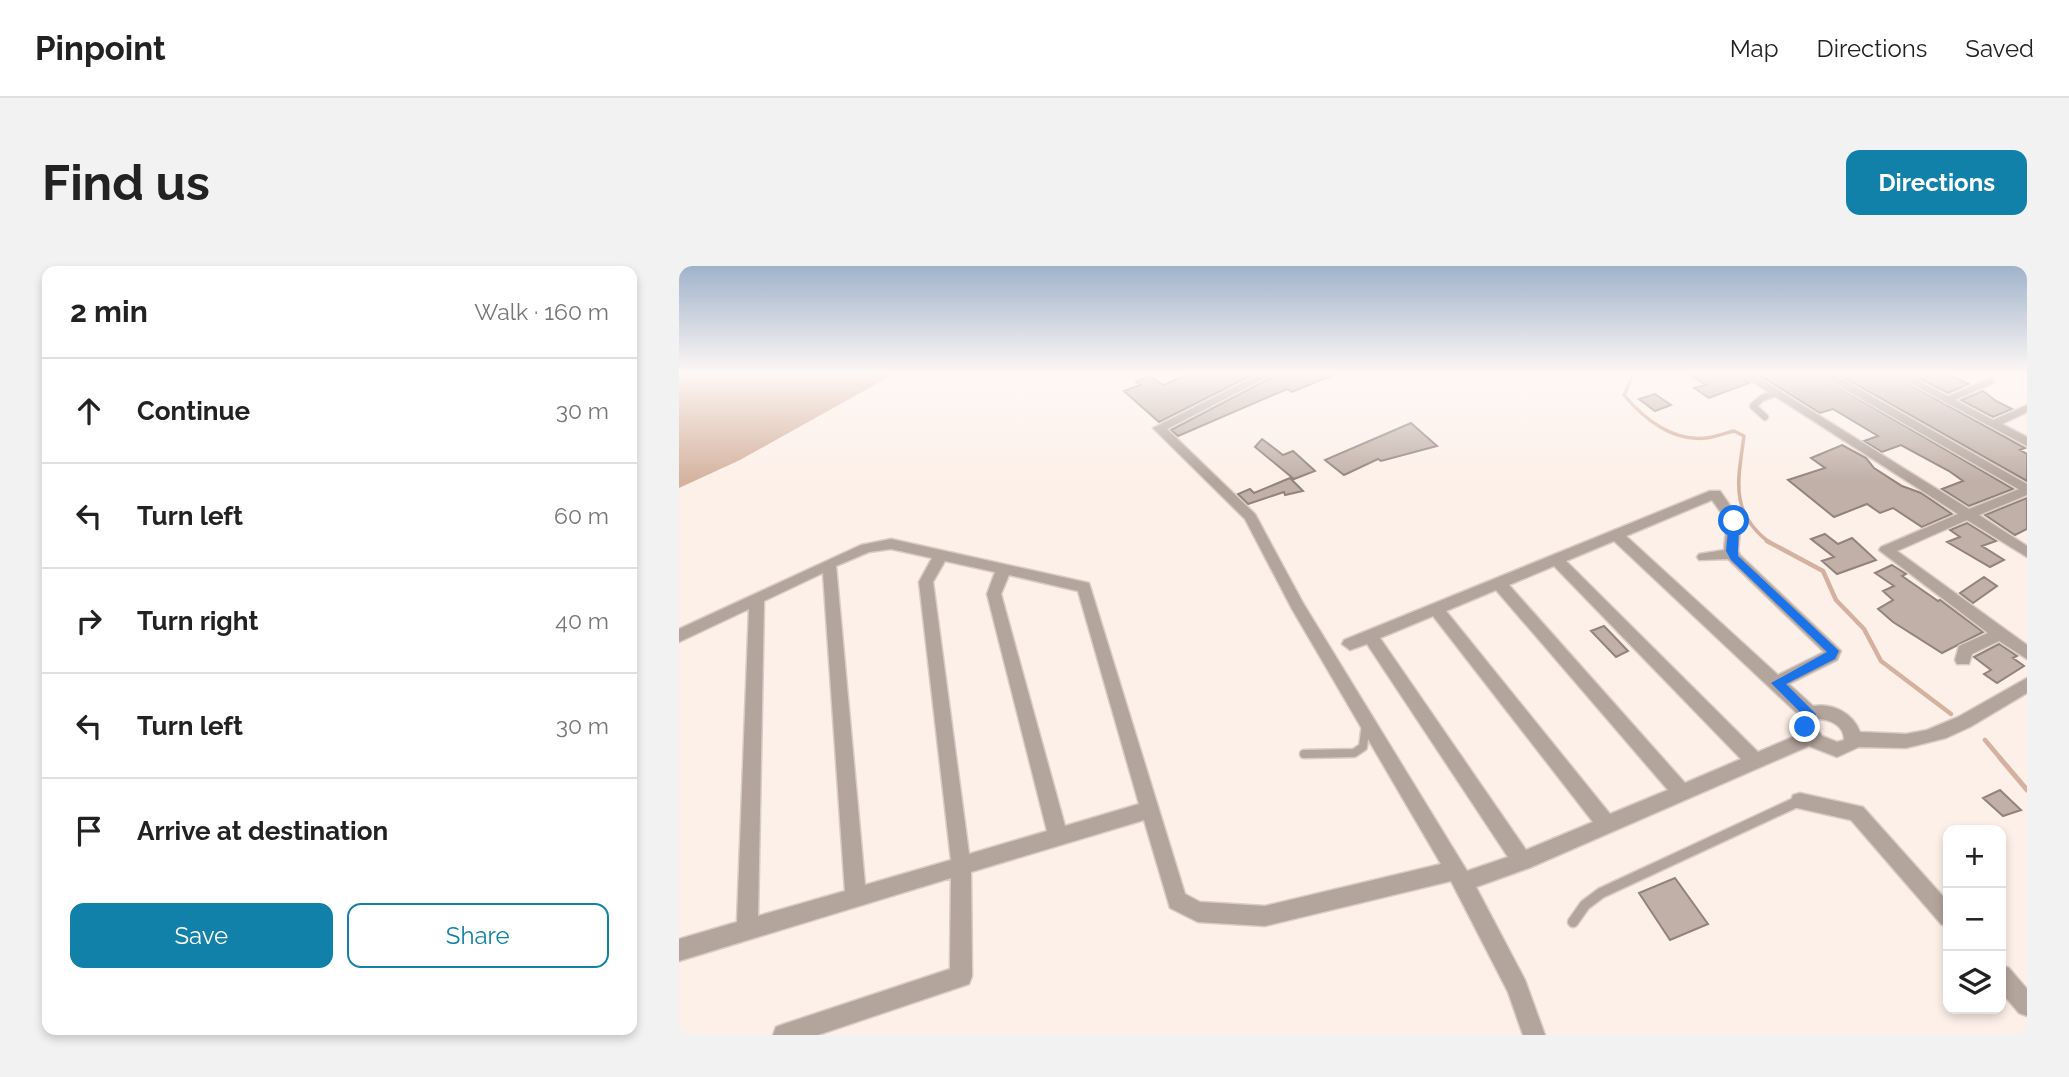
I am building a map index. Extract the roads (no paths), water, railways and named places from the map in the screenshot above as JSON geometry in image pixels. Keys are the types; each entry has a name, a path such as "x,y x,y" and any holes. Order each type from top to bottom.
{"street":[{"path":"1198,409 1159,428 1250,517 1297,605 1460,876 1517,988 1534,1035"},
{"path":"1801,409 2027,552"},
{"path":"1885,409 2027,490"},
{"path":"1964,409 2027,442"},
{"path":"1993,424 2025,409"},
{"path":"2027,490 1886,550 2027,653"},
{"path":"1350,644 1714,494 1734,521 1732,554 1772,596 1833,651 1831,656 1777,683"},
{"path":"1615,534 1810,714"},
{"path":"679,636 757,601 829,564 866,548 891,544 1084,587 1177,901 1198,912 1265,916 1522,861 1811,737"},
{"path":"1704,556 1732,554"},
{"path":"784,1035 961,976 961,866 926,582 941,555"},
{"path":"1556,559 1756,762"},
{"path":"829,564 856,897"},
{"path":"1003,571 994,594 1058,837"},
{"path":"1499,583 1682,793"},
{"path":"747,930 757,601"},
{"path":"1436,609 1607,825"},
{"path":"1963,660 1965,650 2000,634"},
{"path":"1370,636 1522,861"},
{"path":"1854,739 1889,744 1914,742 1943,734 2027,685"},
{"path":"1821,712 1841,719 1851,729 1854,739 1849,747 1837,750 1823,746 1811,737 1805,722 1810,714 1821,712"},
{"path":"1800,801 1856,813 1943,911"},
{"path":"679,950 1149,810"},
{"path":"2006,982 2027,1005"}],"lane":[{"path":"1756,409 1766,417"},
{"path":"1304,754 1354,753 1363,747 1367,719"},
{"path":"1573,922 1585,905 1601,893 1800,801"}],"waterway":[{"path":"1638,409 1660,427 1682,436 1710,437 1734,431 1744,436 1739,495 1748,520 1769,542"},
{"path":"1769,542 1823,571 1836,600 1864,629 1881,661 1951,714"},
{"path":"1985,740 2001,759"},
{"path":"2000,758 2027,790"}]}
